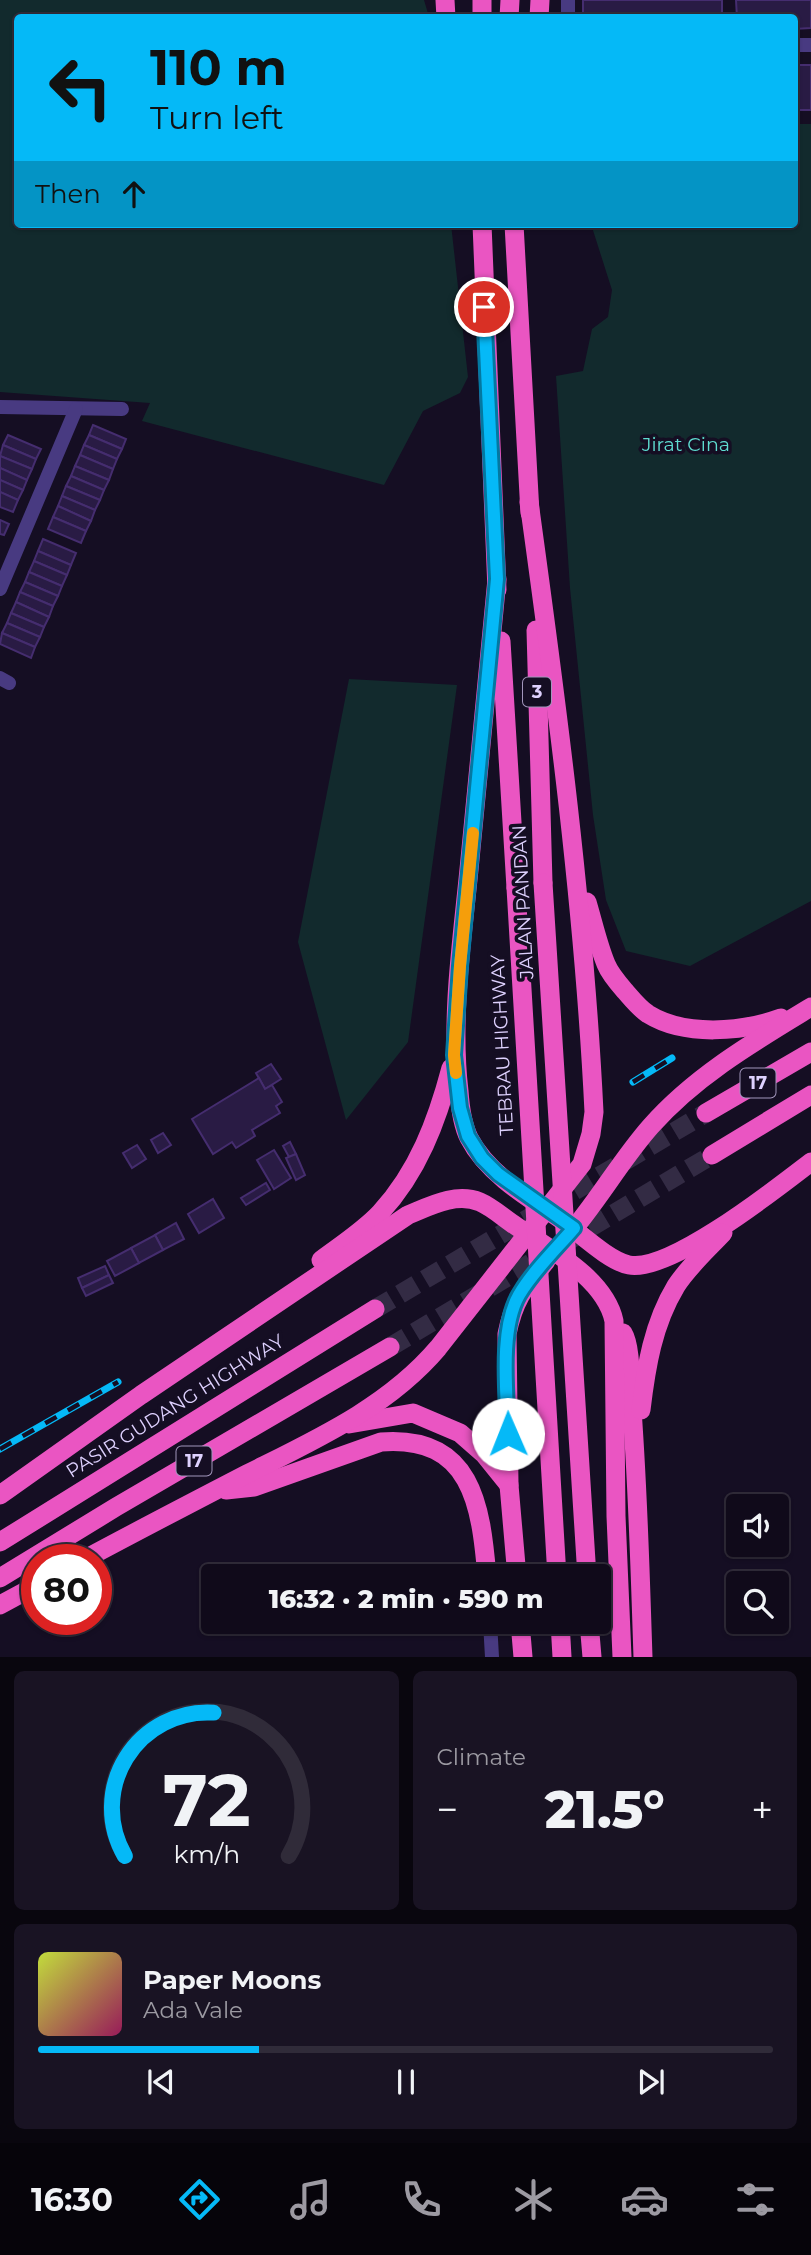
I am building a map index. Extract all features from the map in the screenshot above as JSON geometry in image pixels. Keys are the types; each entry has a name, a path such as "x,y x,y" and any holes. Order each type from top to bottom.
{"highway":[{"path":"475,228 481,254"},
{"name":"JALAN PANDAN","path":"482,228 497,579 516,888"},
{"name":"JALAN PANDAN","path":"514,228 535,605 543,883 586,1564"},
{"path":"515,258 523,228"},
{"path":"112,1545 344,1425 421,1367 582,1164 594,1112 586,976 564,755 529,502"},
{"path":"497,579 454,1055 460,1108 468,1136 482,1158 498,1174 601,1250 628,1265 649,1264 680,1250 741,1215 811,1162"},
{"path":"574,861 606,966 619,985 648,1014 695,1029 727,1030 763,1025 810,1008"},
{"name":"TEBRAU HIGHWAY","path":"516,888 556,1564"},
{"path":"516,1564 509,1485 507,1334 511,1313 519,1294 574,1228 650,1128 675,1101 720,1065 810,1008"},
{"name":"17","path":"706,1113 811,1052"},
{"path":"0,1495 141,1395 355,1235 379,1214 415,1166 430,1136 454,1055"},
{"name":"17","path":"712,1155 811,1095"},
{"path":"141,1395 408,1216 437,1203 457,1198 480,1202 590,1280 612,1310 622,1657"},
{"path":"636,1459 645,1368 659,1321 677,1286 700,1257 741,1215"},
{"name":"PASIR GUDANG HIGHWAY","path":"0,1542 374,1309"},
{"path":"614,1321 626,1336 636,1459 643,1657"},
{"name":"17","path":"0,1578 390,1347"},
{"path":"344,1425 413,1413 460,1433 484,1454 509,1485"},
{"path":"213,1492 254,1487 381,1442 416,1442 449,1458 471,1486 483,1530 486,1564"},
{"path":"0,1605 21,1594"},
{"path":"521,1634 523,1657"},
{"path":"561,1634 562,1657"},
{"path":"590,1634 592,1657"}],"street":[{"path":"0,407 122,410"},
{"path":"0,589 76,409"},
{"path":"491,1634 492,1657"}],"green space":[{"path":"0,0 424,0 428,14 14,14 14,228 451,228 468,377 460,393 423,411 384,485 142,421 150,403 0,392"},
{"name":"Jirat Cina","path":"798,124 811,124 811,901 690,966 626,951 606,900 593,815 570,588 556,376 583,371 592,329 608,317 612,290 592,228 798,228"},
{"path":"349,679 457,685 408,1042 346,1120 298,942"}],"building":[{"path":"583,0 722,0 722,14 583,14"},
{"path":"736,0 811,0 811,28 798,29 798,14 737,14"},
{"path":"798,65 811,65 811,110 798,110"},
{"path":"93,425 126,439 122,449 89,435"},
{"path":"8,435 41,449 36,459 3,445"},
{"path":"89,435 122,449 117,459 84,445"},
{"path":"3,445 36,459 32,469 0,456"},
{"path":"84,445 117,459 113,469 80,455"},
{"path":"80,455 113,469 109,480 75,466"},
{"path":"0,456 32,469 27,480 0,468"},
{"path":"75,466 109,480 104,490 71,476"},
{"path":"0,468 27,480 23,490 0,480"},
{"path":"71,476 104,490 100,500 66,486"},
{"path":"0,480 23,490 18,500 0,492"},
{"path":"66,486 100,500 95,510 62,496"},
{"path":"0,492 18,500 13,512 0,507"},
{"path":"62,496 95,510 91,521 58,506"},
{"path":"58,506 91,521 86,531 53,517"},
{"path":"53,517 86,531 81,543 48,529"},
{"path":"0,520 9,524 4,535 0,534"},
{"path":"43,539 76,553 71,565 38,551"},
{"path":"38,551 71,565 67,575 34,561"},
{"path":"34,561 67,575 62,586 29,572"},
{"path":"29,572 62,586 58,596 25,582"},
{"path":"25,582 58,596 53,606 20,592"},
{"path":"20,592 53,606 49,617 16,602"},
{"path":"16,602 49,617 44,627 11,613"},
{"path":"11,613 44,627 40,637 7,623"},
{"path":"7,623 40,637 35,647 2,633"},
{"path":"2,633 35,647 31,658 0,644"},
{"path":"271,1064 281,1079 265,1089 256,1073"},
{"path":"259,1078 265,1089 272,1085 282,1102 276,1106 280,1113 252,1130 255,1136 236,1148 232,1142 213,1154 192,1119"},
{"path":"163,1133 171,1145 158,1153 151,1140"},
{"path":"290,1142 296,1154 289,1157 283,1146"},
{"path":"137,1145 146,1159 132,1168 123,1153"},
{"path":"274,1150 291,1178 274,1189 257,1160"},
{"path":"296,1154 305,1175 296,1180 286,1158"},
{"path":"266,1183 270,1190 246,1205 241,1198"},
{"path":"213,1199 224,1218 199,1233 188,1214"},
{"path":"176,1223 184,1239 163,1250 155,1235"},
{"path":"155,1235 163,1250 139,1263 131,1248"},
{"path":"131,1248 139,1263 115,1276 107,1261"},
{"path":"105,1266 109,1275 82,1288 78,1278"},
{"path":"109,1275 113,1283 86,1296 82,1288"}],"tunnel":[{"path":"375,1309 706,1113"},
{"path":"390,1347 712,1155"}],"railway":[{"path":"633,1082 672,1058"},
{"path":"0,1449 118,1382"}],"slow traffic":[{"path":"456,1073 454,1055 460,966 473,833"}],"route":[{"path":"484,307 497,579 454,1055 460,1108 468,1136 482,1158 498,1174 574,1228 519,1294 511,1313 507,1334 508,1434"}]}
